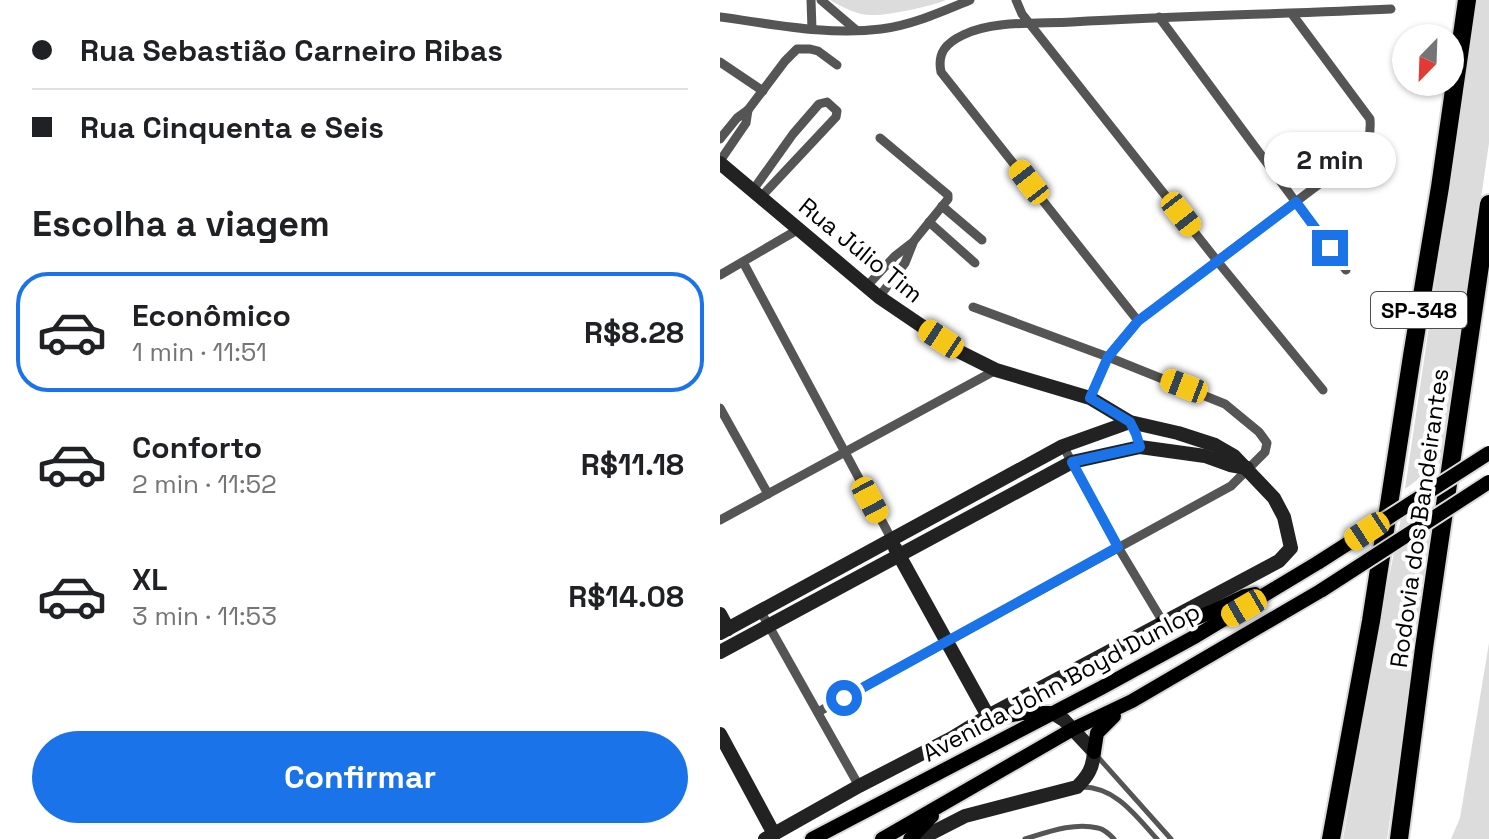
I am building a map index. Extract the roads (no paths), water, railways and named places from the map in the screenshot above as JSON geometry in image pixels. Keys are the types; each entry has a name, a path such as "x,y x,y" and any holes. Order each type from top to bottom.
{"highway":[{"name":"Rodovia dos Bandeirantes","path":"1331,839 1371,621 1467,0"},
{"name":"Rodovia dos Bandeirantes","path":"1399,839 1489,204"}],"main road":[{"name":"Rua Júlio Tim","path":"722,167 879,297 960,352 996,370 1090,398 1130,422 1215,445 1234,456 1247,469 1274,498 1284,517 1291,548 1279,561 1163,622"},
{"path":"720,652 764,618 892,540 1063,446 1130,422 1140,447"},
{"path":"720,614 724,631 764,618 899,556 1072,462 1140,447 1205,456 1247,469"},
{"name":"Avenida John Boyd Dunlop","path":"812,839 1196,636 1489,453"},
{"name":"Avenida John Boyd Dunlop","path":"882,839 1073,729 1132,701 1322,590 1489,482"},
{"path":"892,540 988,716 997,718 1023,713 1053,713 1094,752"},
{"path":"720,734 726,760 770,836 1163,622 1174,624 1189,620 1245,596 1267,594"},
{"path":"920,839 965,816 1077,787 1089,774 1093,763 1094,739 1101,726 1132,701"},
{"path":"910,839 943,804"}],"street":[{"path":"811,0 812,29"},
{"path":"821,0 856,30"},
{"path":"720,17 833,31 880,29 906,24 952,4 970,0"},
{"path":"1016,0 1022,14 1323,390"},
{"path":"1138,321 941,72 939,62 949,43 965,34 1003,25 1391,9"},
{"path":"1090,398 1108,357 1138,321 1359,154 1368,144 1370,119 1292,14"},
{"path":"1159,17 1346,270"},
{"path":"720,139 748,110 797,49 818,51 837,65"},
{"path":"720,62 763,91"},
{"path":"827,102 833,106 837,111 836,117 757,193 793,134 819,104 827,102"},
{"path":"722,167 746,123 748,110"},
{"path":"867,286 913,242 948,199 948,195 880,138"},
{"path":"942,206 982,240"},
{"path":"929,222 975,263"},
{"path":"720,275 799,229"},
{"path":"879,297 905,263 913,242"},
{"path":"743,262 892,540"},
{"path":"818,712 1231,486 1265,452 1267,443 1259,432 1225,404 973,307"},
{"path":"720,520 996,370"},
{"path":"720,408 768,494"},
{"path":"1063,446 1163,622"},
{"path":"764,618 859,786"}],"lane":[{"path":"1094,752 1171,839"},
{"path":"1077,787 1090,787 1115,796 1157,839"},
{"path":"1025,839 1057,830 1084,827 1101,828 1114,839"}]}
